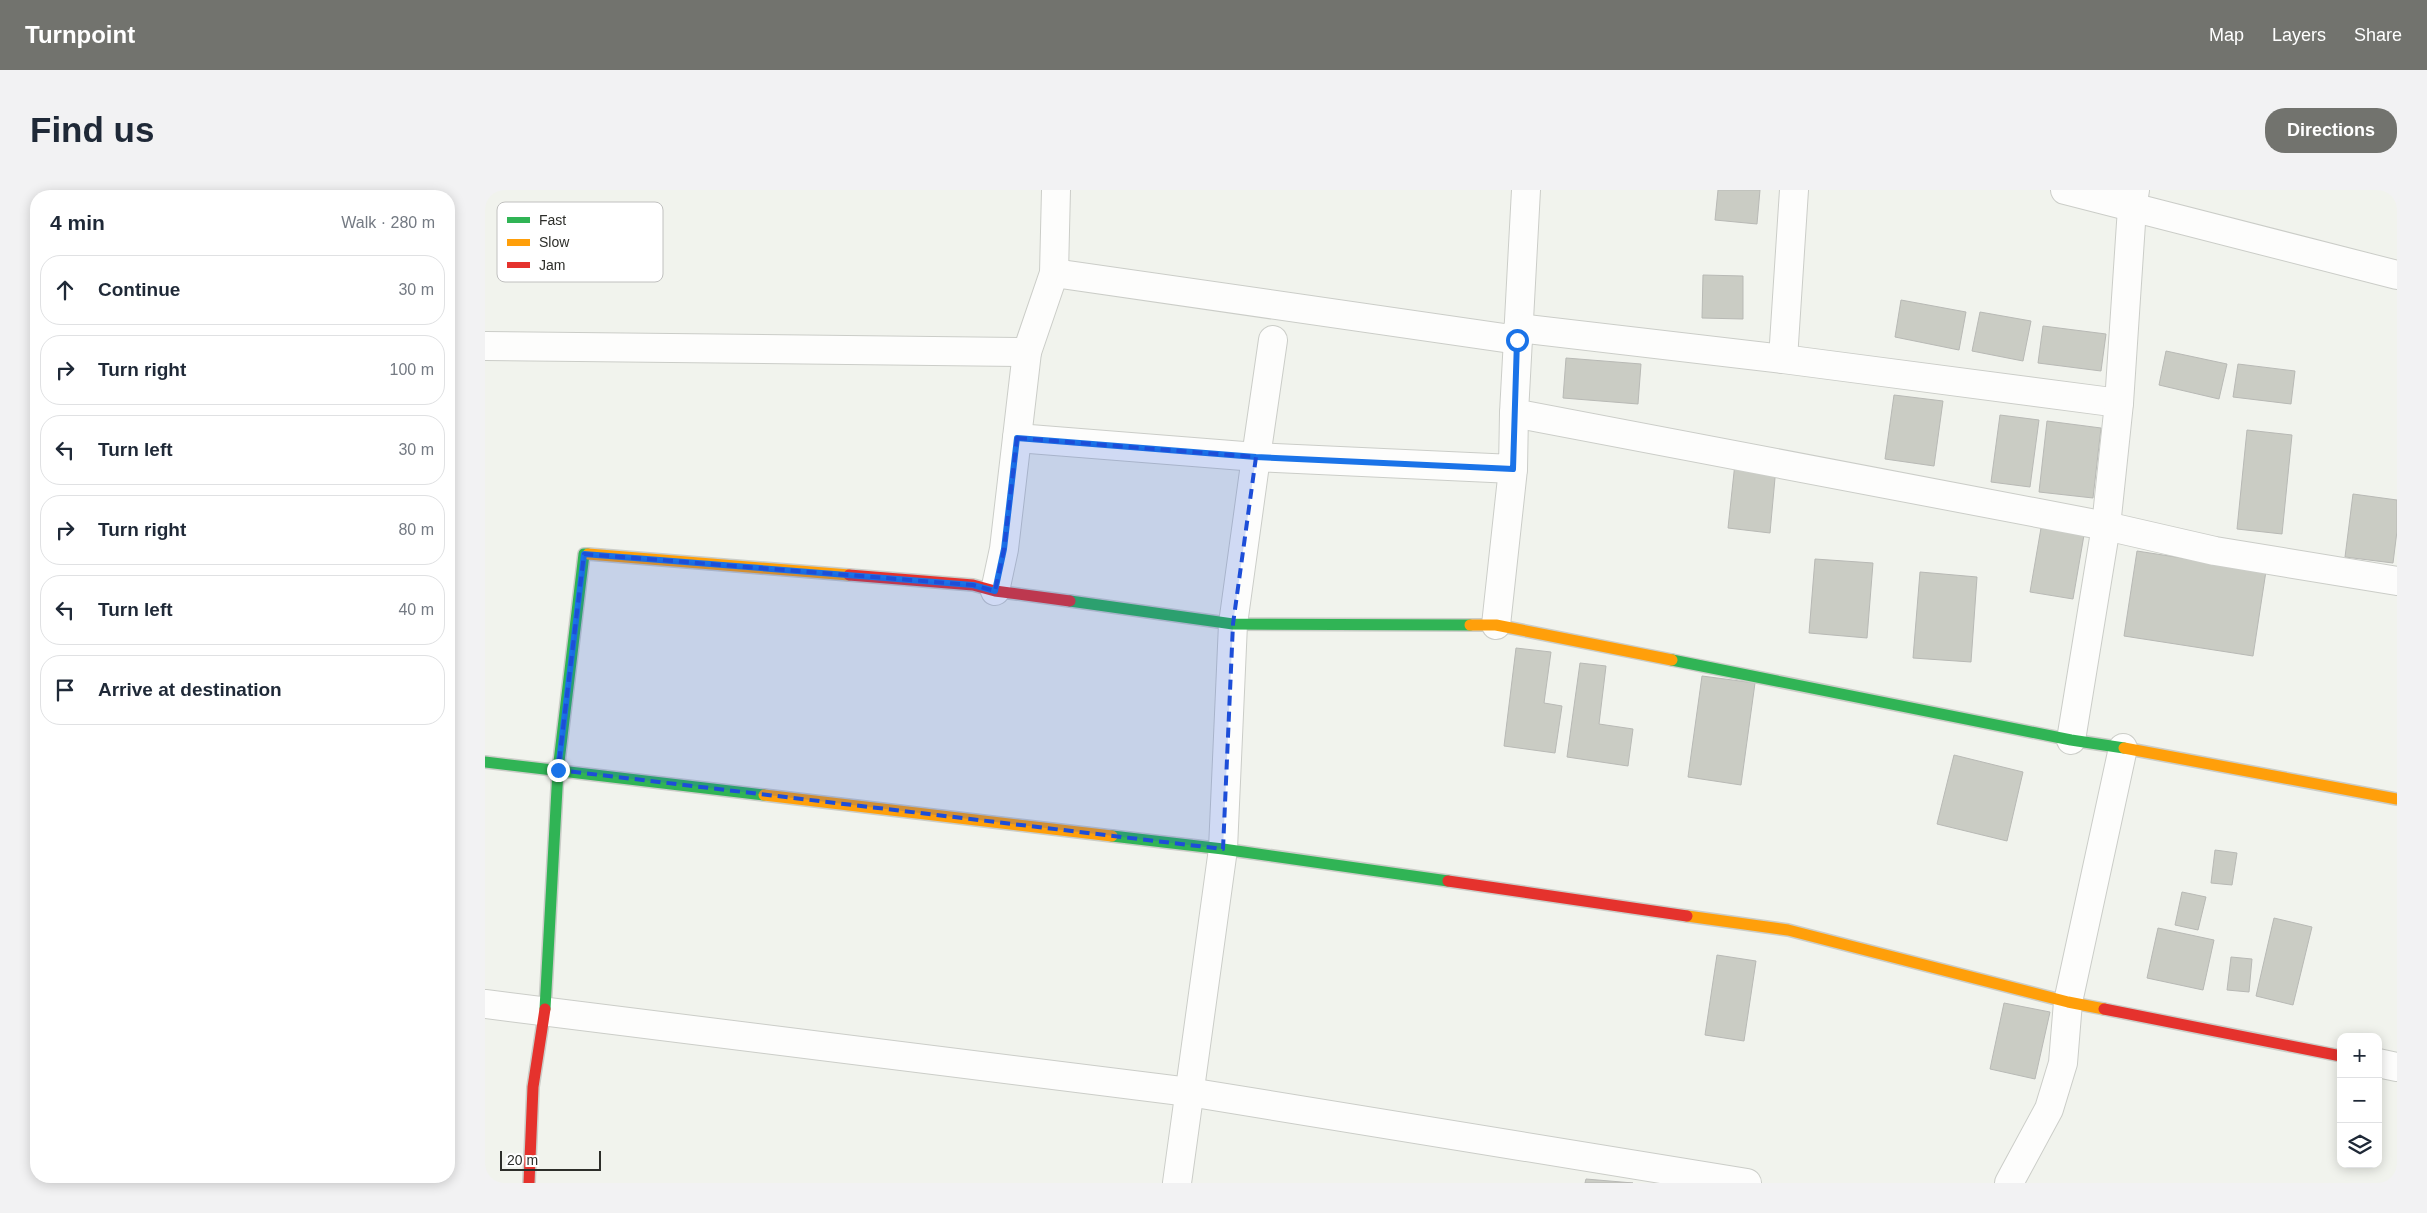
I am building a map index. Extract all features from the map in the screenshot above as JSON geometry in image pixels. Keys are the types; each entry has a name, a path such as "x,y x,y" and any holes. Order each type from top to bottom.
{"street":[{"path":"995,591 1004,549 1027,352 1054,273 1056,190"},
{"path":"1496,626 1513,469 1514,412 1526,190"},
{"path":"1783,359 1794,190"},
{"path":"2065,190 2133,199 2397,275"},
{"path":"2071,740 2106,526 2119,403 2133,199"},
{"path":"1054,273 1518,334 1783,359 2119,403"},
{"path":"1177,1183 1223,849 1233,624 1273,340"},
{"path":"485,346 1027,352"},
{"path":"1514,412 2106,526 2215,551 2397,581"},
{"path":"1017,438 1256,457 1513,469"},
{"path":"529,1183 533,1087 545,1013 558,770 584,554 973,585 995,591 1233,624 1496,626 2071,740 2397,799"},
{"path":"2009,1183 2049,1109 2063,1063 2068,1002 2123,748"},
{"path":"485,762 1223,849 1788,930 2068,1002 2337,1055"},
{"path":"485,1004 1189,1092 1747,1183"},
{"path":"2382,1064 2397,1067"}],"highlighted area":[{"path":"1017,438 1256,457 1233,624 1223,849 558,770 584,554 973,585 995,591 1004,549"}],"building":[{"path":"1718,190 1760,190 1757,224 1715,220"},
{"path":"1703,275 1743,276 1743,319 1702,318"},
{"path":"1901,300 1966,312 1959,350 1895,337"},
{"path":"1980,312 2031,321 2023,361 1972,351"},
{"path":"2043,326 2106,334 2101,371 2038,363"},
{"path":"2166,351 2227,364 2219,399 2159,385"},
{"path":"1566,358 1641,364 1638,404 1563,398"},
{"path":"2238,364 2295,371 2291,404 2233,397"},
{"path":"1894,395 1943,401 1934,466 1885,459"},
{"path":"2000,415 2039,420 2030,487 1991,482"},
{"path":"2047,421 2101,428 2093,498 2039,492"},
{"path":"2247,430 2292,435 2282,534 2237,529"},
{"path":"1735,463 1776,467 1770,533 1728,528"},
{"path":"2353,494 2397,500 2397,531 2393,563 2345,557"},
{"path":"2041,528 2084,535 2073,599 2030,592"},
{"path":"2137,551 2266,571 2253,656 2124,636"},
{"path":"1815,559 1873,563 1867,638 1809,633"},
{"path":"1920,572 1977,577 1971,662 1913,658"},
{"path":"1516,648 1551,652 1544,703 1562,706 1555,753 1504,746"},
{"path":"1580,663 1606,666 1599,724 1633,729 1628,766 1567,757"},
{"path":"1702,676 1755,683 1741,785 1688,777"},
{"path":"1954,755 2023,772 2007,841 1937,824"},
{"path":"2215,850 2237,853 2232,885 2211,883"},
{"path":"2182,892 2206,897 2198,930 2175,925"},
{"path":"2274,918 2312,927 2293,1005 2256,996"},
{"path":"2158,928 2214,940 2203,990 2147,978"},
{"path":"1717,955 1756,961 1744,1041 1705,1035"},
{"path":"2231,957 2252,959 2249,992 2227,990"},
{"path":"2004,1003 2050,1012 2035,1079 1990,1069"},
{"path":"1586,1179 1633,1183 1585,1183"}],"traffic: fast":[{"path":"545,1009 558,770 584,554 588,554"},
{"path":"1070,601 1233,624 1470,625"},
{"path":"1672,660 2071,740 2124,748"},
{"path":"485,762 764,795"},
{"path":"1112,836 1223,849 1448,881"}],"traffic: slow":[{"path":"588,554 849,575"},
{"path":"1470,625 1496,625 1672,660"},
{"path":"2124,748 2397,799"},
{"path":"764,795 1112,836"},
{"path":"1687,916 1788,930 2068,1002 2104,1009"}],"traffic: jam":[{"path":"849,575 973,585 995,591 1070,601"},
{"path":"1448,881 1687,916"},
{"path":"529,1183 533,1087 545,1009"},
{"path":"2104,1009 2337,1055"}],"route":[{"path":"558,770 584,554 973,585 995,591 1004,549 1017,438 1256,457 1513,469 1517,340"}]}
